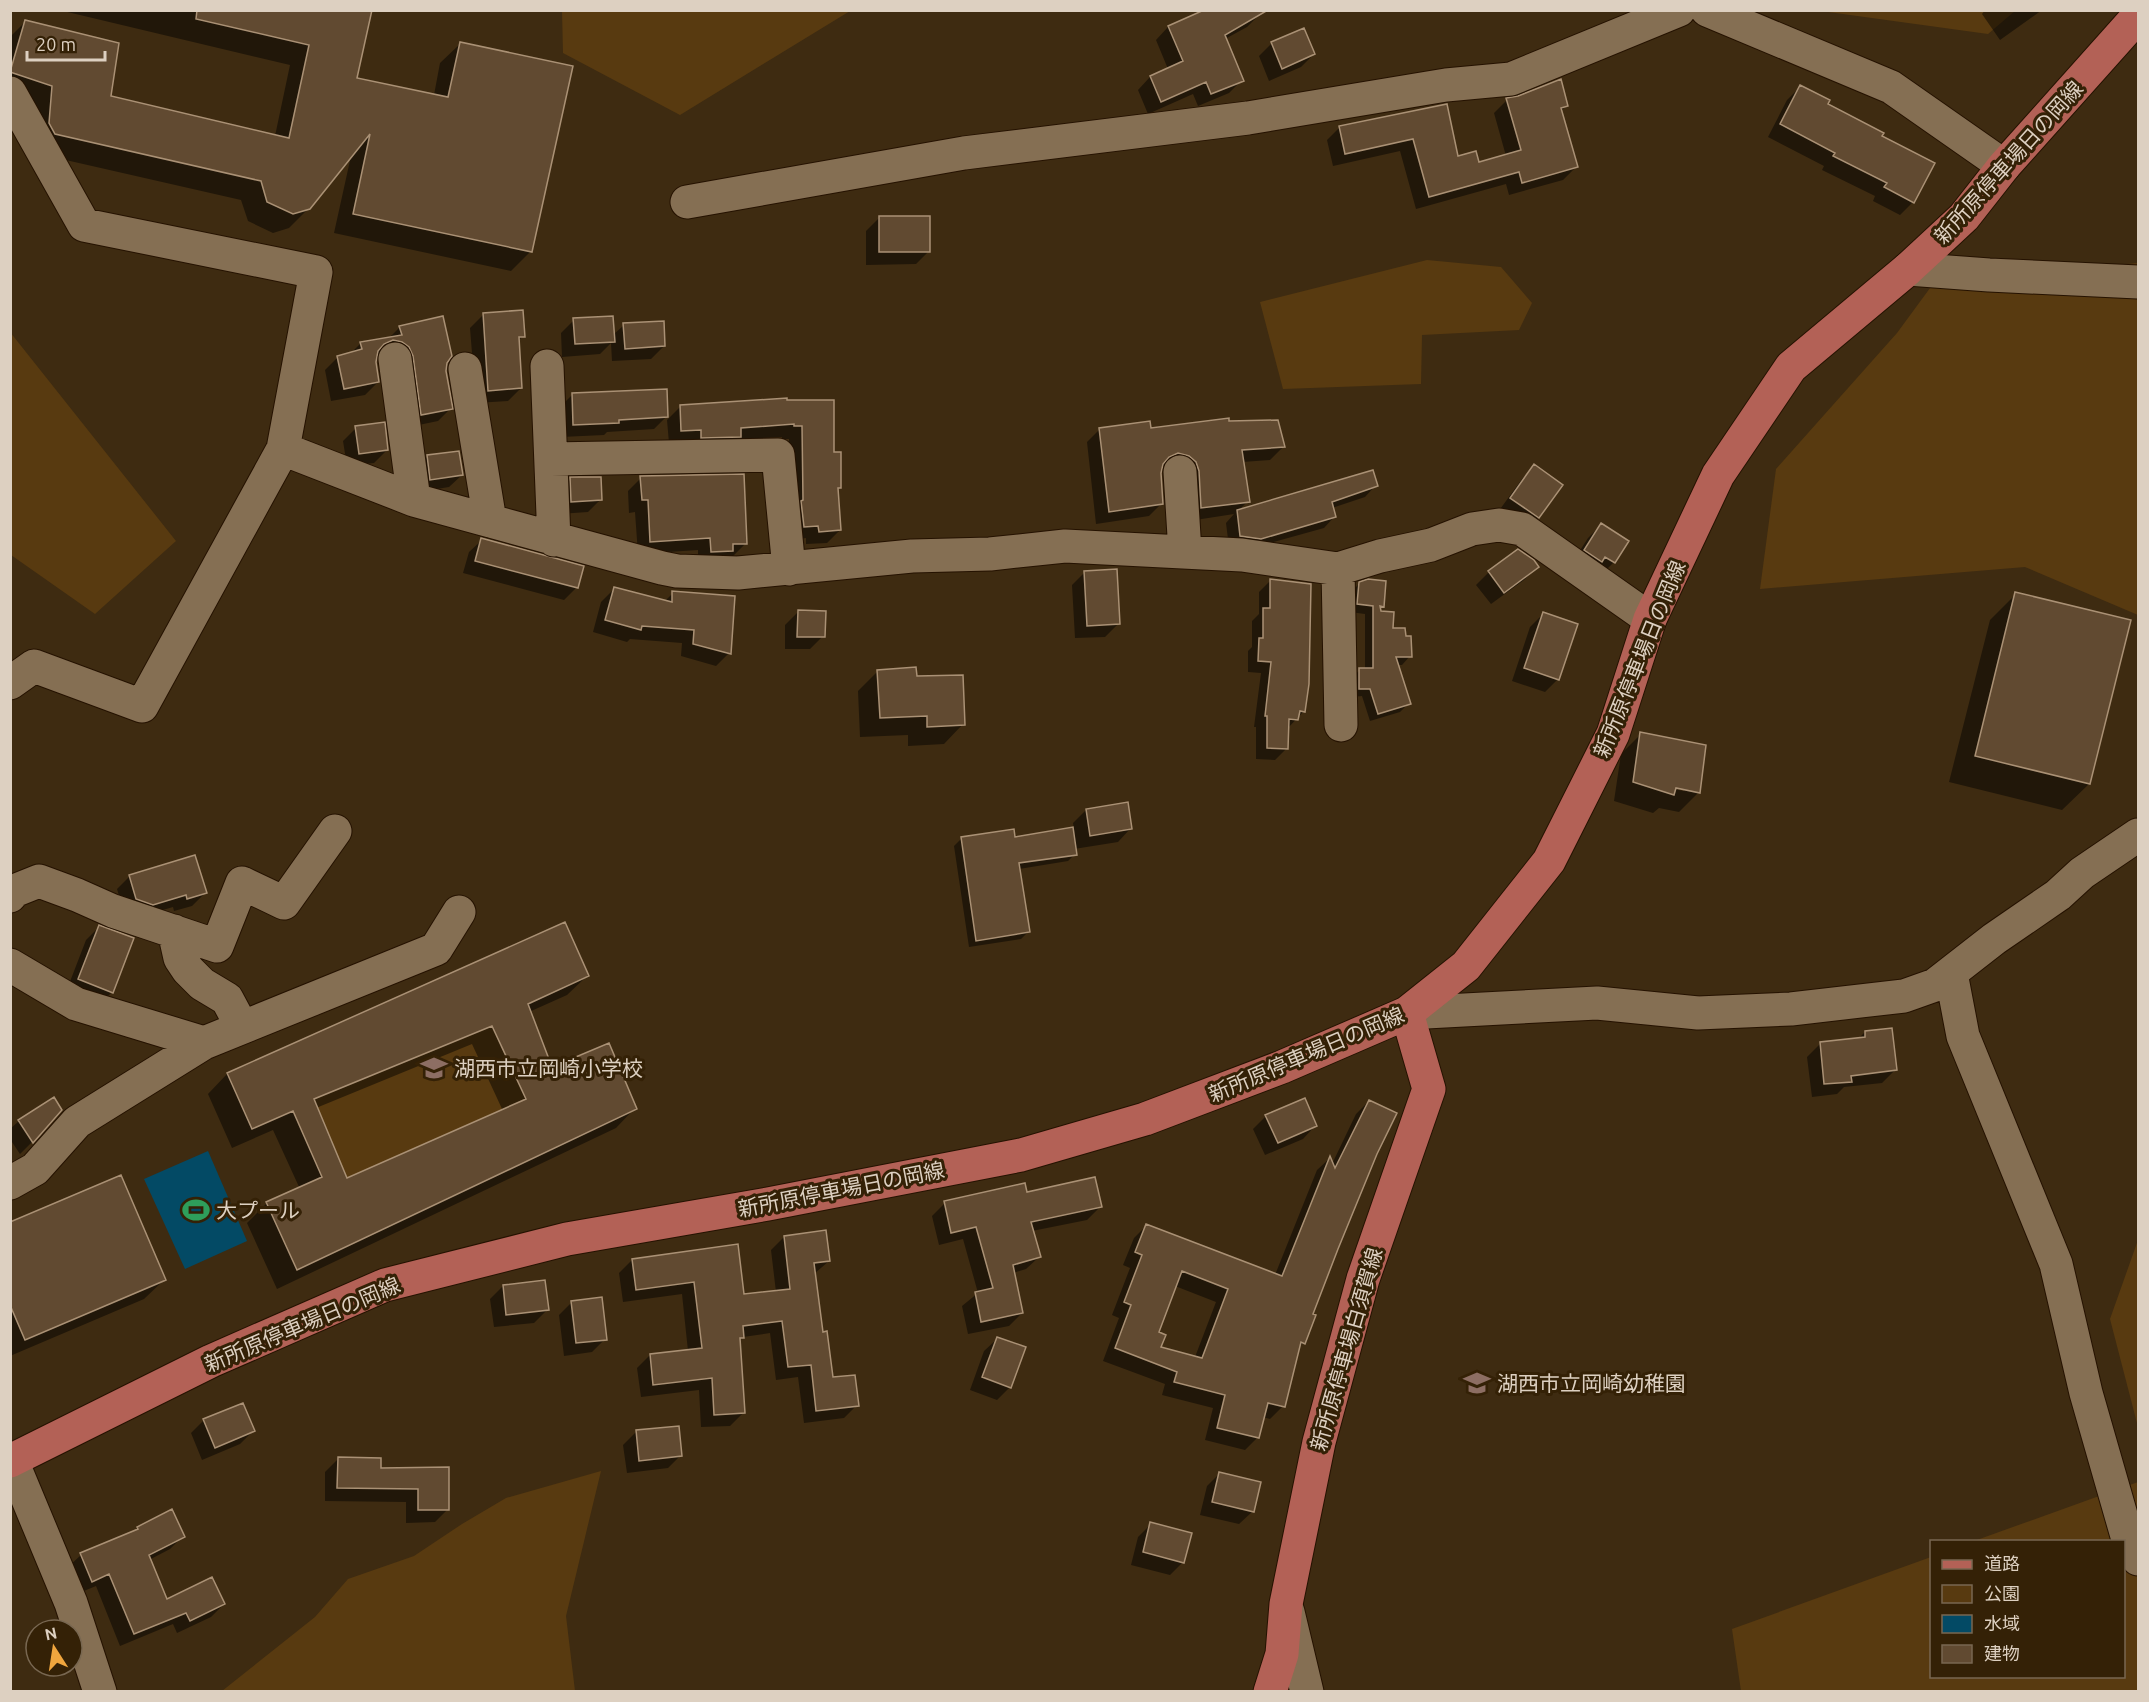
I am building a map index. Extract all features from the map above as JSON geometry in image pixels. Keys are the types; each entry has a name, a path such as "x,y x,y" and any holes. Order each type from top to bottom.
{"main road":[{"name":"新所原停車場日の岡線","path":"11,1461 211,1361 385,1286 567,1239 768,1204 1021,1155 1145,1119 1282,1067 1407,1013 1466,966 1549,861 1613,734 1650,619 1718,475 1791,367 1908,269 1964,217 2004,166 2139,16"},
{"name":"新所原停車場白須賀線","path":"1270,1692 1282,1654 1286,1604 1319,1442 1363,1279 1429,1089 1407,1013"}],"street":[{"path":"687,202 964,153 1248,118 1446,85 1511,79 1679,10"},
{"path":"1707,10 1891,87 2004,166"},
{"path":"10,93 84,225 316,272 284,448 142,706 34,666 10,683"},
{"path":"1908,269 2139,282"},
{"path":"395,359 414,500"},
{"path":"547,366 554,540"},
{"path":"465,369 490,521"},
{"path":"284,448 414,500 554,540 677,571 738,573 912,556 990,554 1065,546 1242,555 1338,569 1380,556 1431,545 1472,529 1499,525 1522,529 1650,619"},
{"path":"551,459 778,455 789,569"},
{"path":"1180,472 1185,552"},
{"path":"1338,569 1341,725"},
{"path":"197,980 217,945 242,882 284,903 334,831"},
{"path":"1407,1013 1597,1003 1698,1013 1791,1009 1904,996 1935,985 1994,939 2058,895 2082,873 2139,836"},
{"path":"10,896 14,891 39,881 113,911 217,945"},
{"path":"10,1183 35,1169 77,1122 204,1043 436,950 459,912"},
{"path":"174,931 180,958 197,980 227,999 242,1027"},
{"path":"10,965 76,1004 204,1043"},
{"path":"1951,973 1963,1036 2056,1264 2086,1394 2127,1536 2139,1558"},
{"path":"11,1461 71,1604 100,1692"},
{"path":"1286,1604 1307,1692"}],"green space":[{"path":"562,10 850,11 680,115 563,53"},
{"path":"1821,10 2015,11 1988,34"},
{"path":"1427,260 1501,267 1532,303 1519,330 1422,335 1421,384 1283,389 1260,302"},
{"path":"2138,263 2138,615 2025,567 1760,589 1776,469 1897,333 1933,284"},
{"path":"10,332 176,541 95,614 11,555"},
{"path":"492,1026 526,1099 347,1178 314,1099"},
{"path":"2138,1240 2138,1427 2110,1319"},
{"path":"601,1471 566,1616 575,1691 222,1691 315,1617 348,1579 414,1556 506,1498"},
{"path":"2138,1482 2138,1691 1741,1691 1732,1629 1930,1557 1930,1678 2125,1678 2125,1540 1977,1540"}],"water":[{"name":"大プール","path":"208,1151 247,1241 185,1269 144,1179"}],"building":[{"path":"197,10 372,10 357,78 448,97 460,42 573,66 532,252 353,214 370,134 310,209 293,214 267,202 261,181 55,134 49,123 52,86 10,72 25,20 119,43 111,96 289,138 309,45 196,19"},
{"path":"1204,10 1268,10 1225,35 1244,81 1211,94 1206,82 1161,102 1150,76 1183,61 1168,26"},
{"path":"1304,28 1315,54 1282,69 1271,42"},
{"path":"1561,79 1568,106 1561,108 1578,167 1522,183 1519,172 1429,197 1413,139 1345,154 1339,126 1447,104 1458,156 1476,151 1479,162 1521,150 1506,98 1518,96"},
{"path":"1800,85 1830,100 1828,104 1884,133 1882,136 1935,163 1914,203 1884,187 1887,183 1833,156 1835,153 1780,124"},
{"path":"879,216 930,216 930,252 879,252"},
{"path":"523,310 525,337 519,337 522,388 488,391 483,313"},
{"path":"443,316 452,356 447,363 446,371 453,409 421,415 413,356 409,347 393,340 384,344 378,351 376,362 379,382 344,389 337,356 362,349 360,342 402,335 399,326"},
{"path":"613,316 615,342 575,344 573,318"},
{"path":"664,321 665,346 625,349 623,323"},
{"path":"667,389 668,417 619,420 619,423 573,425 572,393"},
{"path":"787,398 787,400 834,400 834,452 841,452 841,488 838,488 841,530 819,532 818,526 804,527 801,501 803,500 802,426 794,426 794,424 741,428 741,437 701,438 701,430 681,431 680,405"},
{"path":"1229,418 1229,421 1278,420 1285,447 1242,450 1250,502 1201,508 1199,471 1196,462 1189,456 1178,453 1169,457 1163,464 1161,473 1163,504 1109,512 1099,428 1150,421 1151,428"},
{"path":"385,422 388,450 359,454 355,426"},
{"path":"459,451 463,475 430,480 427,455"},
{"path":"1534,464 1563,485 1539,518 1510,498"},
{"path":"1373,470 1378,486 1332,502 1336,517 1261,539 1240,536 1237,510"},
{"path":"744,474 747,544 733,544 733,551 711,552 710,538 650,542 648,500 642,500 640,476"},
{"path":"570,477 601,477 602,500 571,502"},
{"path":"1601,523 1629,541 1615,563 1605,557 1602,562 1584,550"},
{"path":"481,538 584,566 578,588 475,561"},
{"path":"1518,549 1534,560 1539,567 1504,593 1488,571"},
{"path":"1117,569 1120,624 1087,626 1084,571"},
{"path":"1270,579 1311,584 1309,684 1305,712 1300,711 1298,720 1289,719 1288,749 1267,748 1267,716 1265,716 1271,662 1258,661 1259,638 1263,638 1263,608 1270,608"},
{"path":"1368,579 1386,581 1384,607 1380,606 1381,611 1394,612 1393,628 1405,628 1406,636 1411,636 1412,657 1396,657 1411,704 1378,714 1370,689 1359,689 1359,668 1373,668 1373,606 1357,604 1359,582"},
{"path":"614,587 672,602 672,591 735,596 731,654 693,644 694,630 642,626 641,630 605,620"},
{"path":"2015,592 2131,620 2090,784 1975,756"},
{"path":"798,610 826,611 825,637 797,637"},
{"path":"1543,612 1578,624 1559,680 1524,668"},
{"path":"916,667 917,676 963,675 965,725 927,727 927,716 880,718 877,670"},
{"path":"1640,732 1706,745 1700,793 1676,788 1674,795 1633,782"},
{"path":"1128,802 1132,829 1090,836 1086,809"},
{"path":"1073,827 1077,855 1019,863 1030,932 976,941 961,837 1014,829 1015,837"},
{"path":"195,855 207,893 187,899 186,895 153,905 136,899 129,875"},
{"path":"565,922 589,976 528,1004 552,1067 609,1043 637,1109 297,1270 266,1202 322,1177 293,1111 252,1129 227,1073","holes":["492,1026 526,1099 347,1178 314,1099"]},
{"path":"99,925 134,938 113,993 78,979"},
{"path":"1892,1028 1897,1070 1851,1076 1852,1082 1824,1084 1820,1042 1865,1037 1865,1031"},
{"path":"54,1097 62,1110 33,1143 18,1120"},
{"path":"1305,1098 1317,1126 1278,1143 1265,1115"},
{"path":"1369,1100 1397,1113 1377,1154 1338,1249 1313,1314 1316,1315 1305,1344 1301,1342 1285,1407 1268,1403 1259,1438 1217,1428 1225,1395 1174,1382 1177,1372 1115,1348 1131,1305 1124,1302 1142,1255 1135,1252 1146,1224 1282,1276 1330,1156 1335,1168","holes":["1182,1271 1228,1289 1202,1358 1161,1347 1166,1335 1159,1332"]},
{"path":"121,1175 166,1280 25,1340 10,1305 10,1222"},
{"path":"1095,1177 1102,1207 1031,1222 1041,1257 1013,1265 1023,1313 981,1322 975,1292 993,1288 976,1227 951,1233 944,1201 1025,1183 1027,1192"},
{"path":"826,1230 830,1261 814,1263 823,1332 827,1331 833,1377 855,1375 859,1406 816,1411 811,1365 788,1367 782,1321 743,1326 744,1338 740,1338 745,1413 714,1415 712,1378 653,1385 650,1354 702,1348 694,1282 636,1290 632,1259 738,1244 744,1294 790,1289 784,1236"},
{"path":"545,1280 549,1310 506,1315 503,1285"},
{"path":"602,1297 607,1340 576,1343 571,1301"},
{"path":"997,1337 1026,1347 1011,1388 982,1377"},
{"path":"243,1403 255,1431 215,1448 203,1419"},
{"path":"679,1426 682,1456 639,1461 636,1430"},
{"path":"338,1457 381,1458 381,1468 449,1467 449,1510 418,1510 418,1489 337,1488"},
{"path":"1219,1472 1261,1482 1254,1512 1212,1502"},
{"path":"172,1509 185,1537 149,1555 167,1599 212,1577 225,1604 190,1621 186,1613 134,1634 109,1574 92,1582 80,1553 138,1529 137,1527"},
{"path":"1150,1522 1192,1533 1184,1563 1143,1552"}],"place":[{"name":"湖西市立岡崎小学校","path":"434,1068"},
{"name":"大プール","path":"196,1210"},
{"name":"湖西市立岡崎幼稚園","path":"1477,1383"}]}
